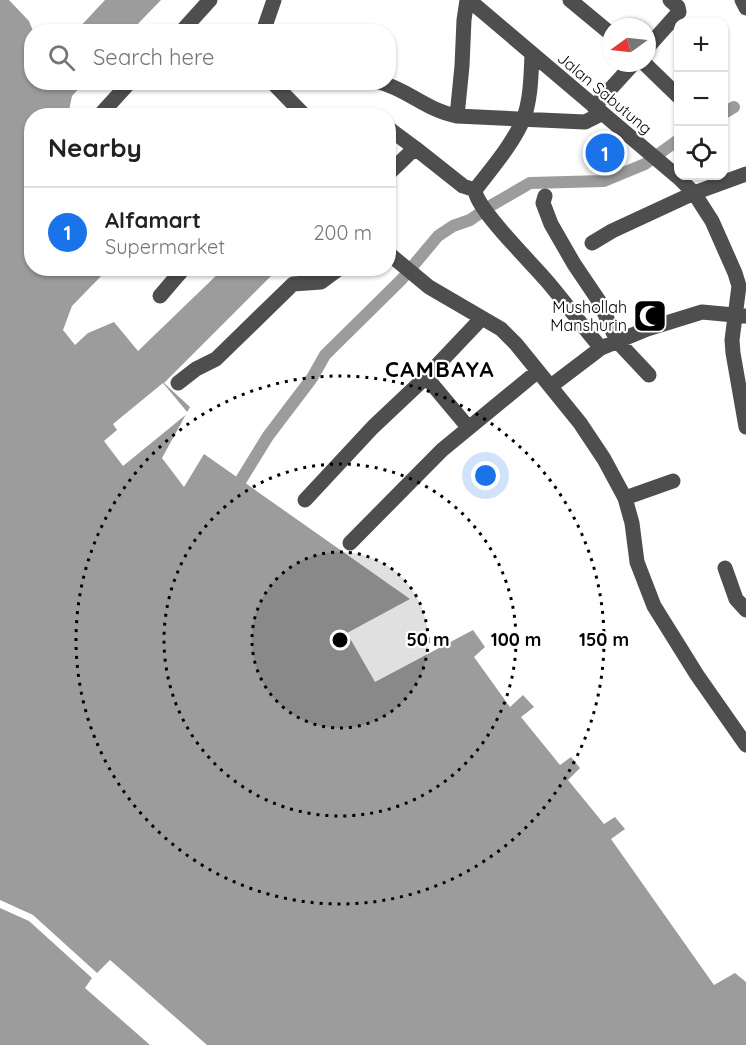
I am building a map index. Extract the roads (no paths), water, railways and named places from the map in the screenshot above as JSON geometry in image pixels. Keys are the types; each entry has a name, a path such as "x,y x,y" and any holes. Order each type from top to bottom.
{"street":[{"path":"188,24 210,0"},
{"path":"266,24 274,0"},
{"path":"457,116 464,20 468,0"},
{"name":"Jalan Sabutung","path":"468,0 694,193 718,233 735,273 741,315 732,340 746,427"},
{"path":"570,0 602,27"},
{"path":"742,0 746,8"},
{"path":"656,34 675,5"},
{"path":"475,190 507,147 524,118 531,79 532,54"},
{"path":"396,87 446,114 585,122 597,111 627,72"},
{"path":"653,72 674,92"},
{"path":"106,108 123,90"},
{"path":"280,90 297,108"},
{"path":"396,134 464,186 475,190"},
{"path":"396,166 415,148"},
{"path":"592,243 612,231 694,193 746,174"},
{"path":"475,190 484,209 545,278 601,348"},
{"path":"545,196 543,203 551,224 598,301 617,341 649,375"},
{"path":"396,260 439,293 501,329 551,386 593,442 624,498 632,523 637,562 654,606 697,675 746,745"},
{"path":"160,296 177,276"},
{"path":"178,383 196,369 216,359 293,284 321,282 329,276"},
{"path":"551,386 601,348 617,341 692,314 702,312 741,315"},
{"path":"304,500 392,407 426,377 482,318"},
{"path":"350,543 407,484 468,427 538,371"},
{"path":"426,377 468,427"},
{"path":"624,498 673,481"},
{"path":"725,568 736,599 746,610"}],"waterway":[{"path":"728,111 734,107"},
{"path":"241,480 268,436 312,378 325,355 402,279 438,236 453,226 470,220 530,183 604,181 645,164 674,143"}],"place":[{"name":"Alfamart","path":"605,153"},
{"name":"Mushollah Manshurin","path":"650,316"}],"district":[{"name":"CAMBAYA","path":"440,369"}]}
